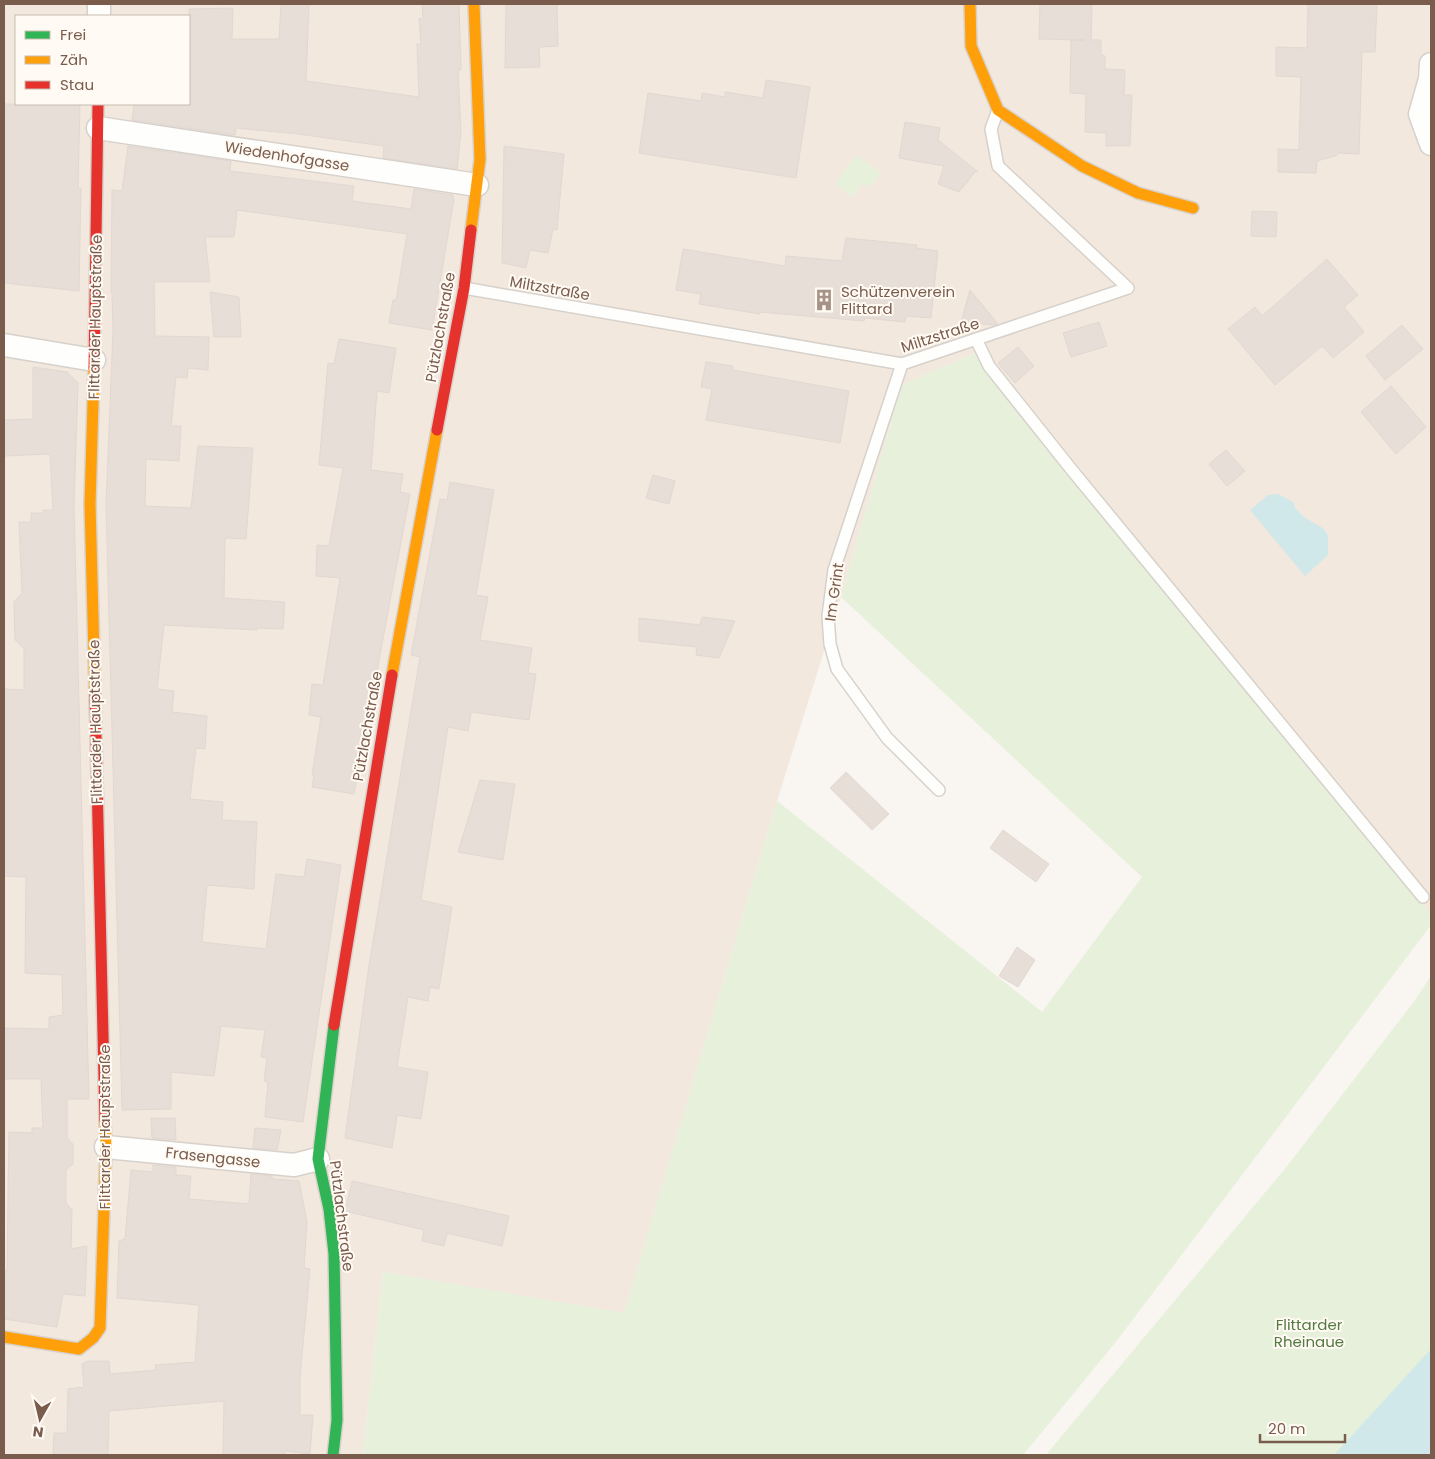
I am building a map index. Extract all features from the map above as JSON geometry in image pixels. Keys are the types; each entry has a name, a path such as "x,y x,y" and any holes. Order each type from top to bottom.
{"street":[{"name":"Pützlachstraße","path":"332,1455 337,1420 334,1254 329,1209 318,1159 338,996 383,720 464,288 480,159 474,4"},
{"path":"970,4 971,46 998,110 1082,166 1138,194 1193,208"},
{"path":"1431,64 1430,79 1420,114 1431,144"},
{"name":"Flittarder Hauptstraße","path":"4,1337 79,1349 93,1338 100,1328 106,1147 90,504 98,105"},
{"name":"Wiedenhofgasse","path":"98,128 477,185"},
{"path":"4,345 94,360"},
{"name":"Frasengasse","path":"106,1147 294,1165 318,1159"}],"lane":[{"name":"Miltzstraße","path":"464,288 902,364 1128,288 998,166 991,129 998,110"},
{"path":"976,339 989,366 1071,469 1423,897"},
{"name":"Im Grint","path":"902,364 834,570 828,616 830,644 837,669 887,738 939,790"}],"shaded area":[{"path":"4,4 1431,4 1431,914 981,351 902,385 841,597 777,801 624,1314 383,1272 363,1455 4,1455"}],"green space":[{"path":"856,155 881,173 870,188 863,183 852,197 835,184"},
{"path":"980,351 1431,914 1431,925 1115,1343 1023,1455 363,1455 383,1272 624,1313 777,801 1042,1012 1142,877 841,597 902,385"},
{"name":"Flittarder Rheinaue","path":"1431,976 1431,1455 1046,1455 1288,1165 1413,1003"}],"water":[{"path":"1278,494 1293,502 1296,509 1304,517 1324,529 1328,536 1328,555 1305,576 1250,510 1268,495"},
{"path":"1431,1349 1431,1455 1334,1455"}],"building":[{"path":"281,4 309,4 306,81 419,97 417,44 421,44 419,19 423,18 422,4 459,4 461,70 458,70 461,132 457,169 383,158 384,146 298,134 236,128 235,135 132,120 134,105 190,105 189,9 233,8 232,39 279,39"},
{"path":"506,4 557,4 558,46 539,47 540,67 505,68"},
{"path":"1040,4 1092,4 1091,40 1101,40 1101,55 1105,56 1105,69 1125,70 1124,95 1132,95 1130,146 1106,146 1106,133 1085,132 1086,94 1070,93 1071,40 1084,40 1039,39"},
{"path":"1308,4 1377,4 1375,52 1362,52 1359,154 1339,153 1317,161 1316,173 1278,172 1278,149 1299,150 1301,77 1276,76 1276,47 1307,48"},
{"path":"766,80 810,87 796,178 639,153 648,93 701,101 702,93 725,97 725,92 763,98"},
{"path":"4,104 80,105 78,188 81,188 79,291 4,283"},
{"path":"905,122 940,128 938,140 978,172 976,171 959,192 938,184 944,166 899,158"},
{"path":"128,146 231,161 230,171 354,186 352,201 411,209 414,189 453,195 454,199 432,330 389,323 393,300 396,300 407,234 237,210 234,237 205,237 210,282 154,282 155,336 209,337 208,370 188,368 187,378 176,377 171,426 181,426 179,461 146,459 145,506 191,508 198,446 253,448 246,539 225,538 224,598 285,602 283,629 256,628 257,630 164,625 157,689 174,691 172,712 207,716 205,749 196,748 190,799 223,802 222,820 257,822 254,889 207,885 202,942 266,949 276,874 304,877 307,859 341,865 303,1122 265,1117 268,1082 264,1081 267,1058 261,1057 265,1030 221,1026 214,1076 171,1072 171,1109 122,1110 106,504 113,331 111,293 112,190 122,191"},
{"path":"504,146 564,154 557,230 553,229 548,253 530,250 526,268 502,263"},
{"path":"1252,211 1277,212 1276,237 1251,236"},
{"path":"846,238 917,245 916,248 938,251 931,318 906,316 905,322 865,318 864,321 760,312 760,314 699,304 701,294 676,290 683,249 785,266 786,256 842,261"},
{"path":"1327,259 1358,295 1344,307 1364,332 1333,358 1322,346 1275,385 1228,329 1255,307 1262,316"},
{"path":"970,290 998,324 961,322"},
{"path":"210,292 239,297 241,337 214,337"},
{"path":"1099,322 1107,346 1071,357 1063,333"},
{"path":"1402,325 1423,349 1385,380 1366,356"},
{"path":"339,339 396,348 389,393 377,391 371,470 403,474 400,492 410,494 354,794 312,787 314,775 312,775 321,717 309,715 312,684 323,685 340,578 316,576 317,545 329,546 343,468 319,465 328,363 334,364"},
{"path":"1018,347 1034,366 1015,383 998,363"},
{"path":"706,362 733,366 733,370 849,391 840,443 706,420 712,389 701,387"},
{"path":"33,367 67,372 78,383 74,504 89,1099 67,1099 67,1138 73,1144 73,1164 66,1170 66,1203 72,1210 71,1249 87,1246 85,1296 63,1294 57,1327 4,1319 4,1271 7,1271 9,1132 32,1133 32,1128 43,1128 41,1079 4,1079 4,1028 49,1029 49,1017 63,1015 62,975 25,973 26,877 4,876 4,689 24,690 24,649 15,640 14,602 22,593 19,522 31,522 31,513 43,513 43,510 53,510 50,454 4,456 4,420 33,419"},
{"path":"1391,386 1426,427 1396,454 1361,412"},
{"path":"1226,450 1245,471 1227,486 1209,464"},
{"path":"653,475 675,481 669,504 646,498"},
{"path":"450,482 494,490 476,595 488,597 480,640 532,648 528,673 536,674 529,720 471,712 468,731 448,727 421,900 452,907 439,989 430,987 428,1001 408,997 397,1067 428,1072 421,1119 397,1115 392,1148 345,1138 369,965 420,657 411,655 440,499 447,500"},
{"path":"702,617 735,621 719,658 696,655 697,647 639,641 639,618 700,625"},
{"path":"846,772 889,814 872,830 830,788"},
{"path":"480,780 515,784 503,860 458,852"},
{"path":"1003,830 1049,864 1036,882 990,848"},
{"path":"1017,947 1035,960 1018,987 999,976"},
{"path":"151,1118 175,1118 176,1140 152,1138"},
{"path":"255,1128 281,1130 277,1150 253,1148"},
{"path":"153,1165 176,1167 176,1175 191,1176 189,1199 249,1204 251,1174 272,1176 272,1179 299,1181 307,1222 304,1268 310,1269 300,1378 300,1415 313,1415 310,1454 285,1451 285,1455 223,1455 224,1401 109,1411 108,1455 53,1455 54,1433 67,1433 68,1389 84,1387 82,1364 88,1361 109,1361 110,1374 156,1370 155,1365 195,1362 199,1305 117,1298 119,1241 125,1239 131,1170 153,1172"},
{"path":"352,1181 509,1216 502,1246 447,1233 444,1246 422,1241 424,1230 345,1211"}],"traffic: fast":[{"path":"333,1455 337,1420 334,1254 329,1209 318,1159 334,1025"}],"traffic: slow":[{"path":"471,230 480,159 474,4"},
{"path":"970,4 971,46 998,110 1082,166 1138,193 1193,208"},
{"path":"94,368 90,504 95,694"},
{"path":"392,675 437,430"},
{"path":"4,1337 79,1349 93,1338 100,1328 106,1147 105,1120"}],"traffic: jam":[{"path":"94,368 98,105"},
{"path":"437,430 464,288 471,230"},
{"path":"334,1025 392,675"},
{"path":"95,694 105,1120"}],"place":[{"name":"Schützenverein Flittard","path":"824,300"}]}
